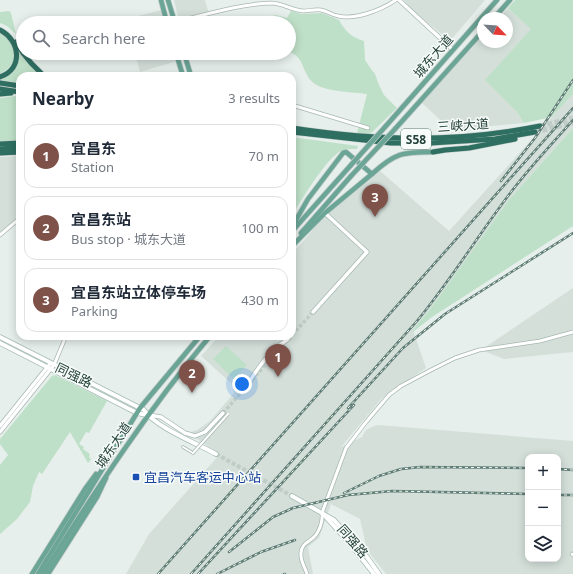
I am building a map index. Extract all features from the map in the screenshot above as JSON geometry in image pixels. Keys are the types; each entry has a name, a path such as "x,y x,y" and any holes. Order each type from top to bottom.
{"highway":[{"path":"0,28 7,31 16,42"},
{"path":"0,28 13,40 16,50"},
{"path":"0,77 9,72 14,66 16,59"},
{"path":"29,60 40,72"},
{"path":"0,83 16,89"},
{"path":"0,89 16,90"},
{"path":"0,94 16,91"},
{"name":"三峡大道","path":"296,129 325,133 392,139 426,139 459,138 500,134 540,126"},
{"name":"三峡大道","path":"296,132 391,143 415,143 495,139 535,132 518,139 470,148 433,152"},
{"path":"0,144 16,143"},
{"path":"0,149 16,147"},
{"path":"0,154 16,152"}],"main road":[{"path":"161,0 165,16"},
{"path":"168,0 173,16"},
{"name":"城东大道","path":"296,227 497,0"},
{"path":"499,12 510,0"},
{"name":"城东大道","path":"296,240 351,176 477,38"},
{"path":"178,60 182,72"},
{"path":"186,60 190,72"},
{"path":"296,220 308,199 343,153 346,152 372,174"},
{"path":"296,241 325,213 385,162 397,155 414,152 433,152"},
{"name":"同强路","path":"0,337 51,366"},
{"name":"城东大道","path":"38,574 139,410 197,340"},
{"name":"城东大道","path":"43,574 114,463 147,415 207,340"},
{"name":"同强路","path":"0,343 51,366 139,410 144,410 147,415 159,424 216,454"},
{"path":"32,574 85,489 107,460"},
{"path":"48,574 97,497 114,463"},
{"name":"同强路","path":"292,496 330,517 339,525 379,574"},
{"name":"同强路","path":"322,513 352,546 374,574"}],"street":[{"path":"201,16 222,11 279,3 304,11 323,10 338,16 351,16 375,11 388,6 396,0"},
{"path":"399,0 453,50"},
{"path":"296,106 368,128"},
{"path":"313,312 367,252 325,213"},
{"path":"0,235 16,221"},
{"path":"308,574 302,560 301,552 304,544 316,535 323,519 322,513 346,448 389,395 401,386 455,358 479,350 540,341 573,332"},
{"path":"0,432 51,366 64,340"},
{"path":"247,386 255,372 279,345 286,340"},
{"path":"0,426 51,366"},
{"path":"147,415 161,417 190,435 199,435 205,432 223,413"},
{"path":"183,447 193,453 228,414"}],"shaded area":[{"path":"174,0 205,0 209,14 200,16 178,16"},
{"path":"404,0 485,0 450,41 410,8"},
{"path":"508,8 513,12 504,12"},
{"path":"162,10 164,16 138,16"},
{"path":"513,12 532,29 486,80 517,112 524,123 451,130 422,103 477,43 477,48 513,48"},
{"path":"137,60 177,60 177,61 140,72"},
{"path":"573,94 573,128 508,201 431,308 413,330 426,368 382,398 341,447 362,437 366,430 378,425 573,441 573,574 386,574 367,550 360,519 331,504 319,538 308,547 313,574 126,574 149,534 220,454 183,430 191,432 197,430 210,421 234,393 231,383 201,356 215,340 296,340 296,249 323,218 380,171 449,231"},
{"path":"16,156 16,219 0,232 0,157"},
{"path":"573,288 573,352 504,359 481,350"}],"green space":[{"path":"515,0 573,0 573,94 552,117 524,123 517,112 485,80 531,29 508,8"},
{"path":"9,11 11,13 16,34 7,26 0,23 0,12"},
{"path":"291,11 301,14 322,13 339,20 349,33 355,38 364,41 365,60 375,74 384,95 397,108 369,135 357,133 367,94 326,89 315,84 308,76 301,62 296,56 296,16 288,16"},
{"path":"0,32 10,42 13,48 14,59 7,70 0,74"},
{"path":"28,60 38,72 16,72 16,82 0,80 0,79 18,61"},
{"path":"16,96 16,140 0,142 0,98"},
{"path":"573,128 573,226 432,317 413,332 508,201"},
{"path":"296,138 358,146 357,149 347,149 335,155 315,180 296,209"},
{"path":"226,346 247,365 234,379 213,359"},
{"path":"55,375 107,401 89,433 86,432 79,444 90,454 89,457 91,459 88,463 70,432 42,474 39,472 33,486 30,502 17,519 0,534 0,465 8,455 0,444 0,439 52,376"}],"tunnel":[{"path":"540,126 573,118"},
{"path":"535,132 573,123"},
{"path":"296,331 313,312"},
{"path":"223,413 287,340"},
{"path":"216,454 292,496"}],"railway":[{"path":"501,181 535,138 573,80"},
{"path":"158,574 573,108"},
{"path":"191,574 417,321 516,186 573,120"},
{"path":"348,408 403,348 445,314 573,233"},
{"path":"198,574 354,405"},
{"path":"344,493 379,476 401,469 420,467 525,468"},
{"path":"561,469 573,470"},
{"path":"229,552 273,517 293,508 348,495 392,491 525,494"},
{"path":"561,495 573,495"},
{"path":"217,574 261,552 295,540"}],"place":[{"name":"宜昌东站立体停车场","path":"375,217"},
{"name":"宜昌东","path":"278,377"},
{"name":"宜昌东站","path":"192,393"},
{"name":"宜昌汽车客运中心站","path":"136,477"}]}
